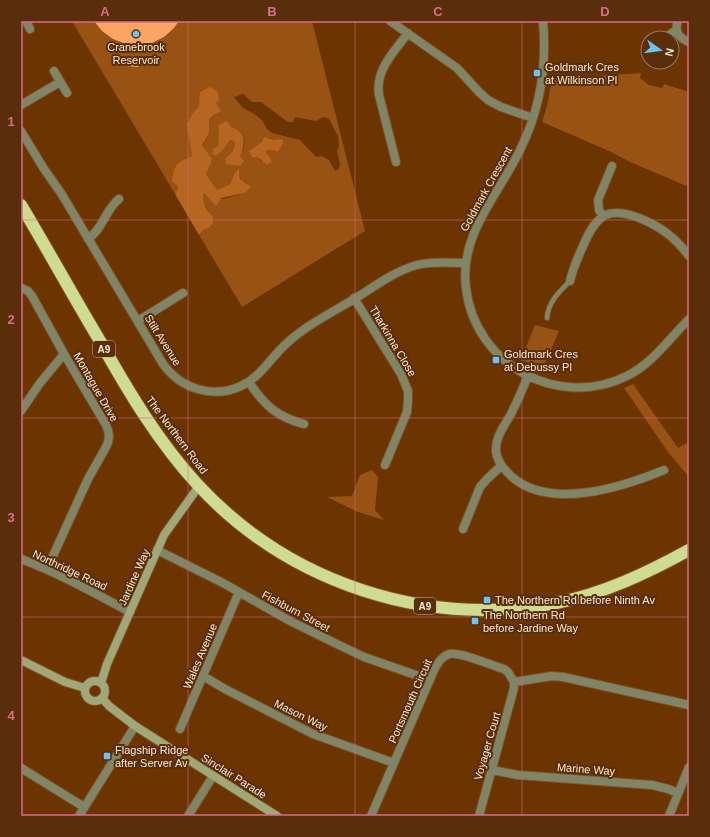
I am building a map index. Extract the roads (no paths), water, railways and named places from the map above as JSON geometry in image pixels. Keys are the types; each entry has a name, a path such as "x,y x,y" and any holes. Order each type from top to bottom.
{"highway":[{"name":"The Northern Road","path":"21,205 127,388 170,450 199,486 227,513 257,537 301,564 340,582 369,593 412,604 455,609 491,610 529,607 577,598 632,579 689,550"}],"street":[{"path":"26,21 30,29"},
{"path":"390,21 457,68 488,100 501,108 533,118"},
{"name":"Goldmark Crescent","path":"543,21 544,65 533,118 517,157 475,230 468,247 465,282 468,300 474,319 493,349 504,360 528,376 548,383 570,387 594,386 616,380 634,372 652,359 689,319"},
{"path":"676,30 678,21"},
{"path":"396,162 378,95 378,84 384,67 408,33"},
{"path":"680,36 689,42"},
{"path":"54,71 67,93"},
{"path":"21,105 60,82"},
{"name":"Stilt Avenue","path":"21,131 44,169 61,193 166,369 185,384 200,390 213,392 230,390 249,382 261,372 277,352 298,333 396,273 415,265 432,262 466,263"},
{"path":"603,216 599,210 598,200 612,166"},
{"path":"88,239 96,232 109,209 119,199"},
{"path":"570,281 575,264 589,231 603,216 614,213 633,215 656,225 674,238 689,256"},
{"name":"Montague Drive","path":"21,288 28,291 32,296 106,425 109,438 106,447 77,500 47,569"},
{"path":"138,321 183,293"},
{"name":"Tharkinna Close","path":"354,298 401,374 408,391 407,412 385,464"},
{"path":"21,411 64,354"},
{"path":"528,376 497,441 497,455 502,466 517,482 539,492 591,492 616,487 664,470"},
{"path":"249,382 259,398 273,411 283,417 304,424"},
{"path":"463,528 480,487 502,466"},
{"name":"Jardine Way","path":"101,683 107,664 157,550 164,536 199,486"},
{"name":"Fishburn Street","path":"157,550 239,592 290,621 343,647 364,657 430,680"},
{"name":"Northridge Road","path":"21,559 47,569 87,588 130,612"},
{"name":"Wales Avenue","path":"180,728 239,592"},
{"name":"Portsmouth Circuit","path":"371,816 430,680 440,660 444,656 453,654 504,669 508,672 514,682"},
{"path":"21,660 66,682 85,688"},
{"name":"Mason Way","path":"203,676 313,734 394,763"},
{"path":"514,682 552,676 563,677 689,705"},
{"path":"92,682 101,683 105,690 102,698 96,701 90,700 86,695 85,688 92,682"},
{"name":"Voyager Court","path":"479,816 514,688 514,682"},
{"name":"Sinclair Parade","path":"102,698 109,706 135,726 277,816"},
{"path":"79,816 135,726"},
{"path":"669,816 689,767"},
{"path":"21,768 84,807"},
{"name":"Marine Way","path":"492,770 518,775 652,785 668,788 678,793"},
{"path":"188,816 213,776"}],"lane":[{"path":"547,318 548,312 556,295 570,281"}],"place":[{"name":"Cranebrook Reservoir","path":"136,34"},
{"name":"Goldmark Cres at Wilkinson Pl","path":"537,73"},
{"name":"Goldmark Cres at Debussy Pl","path":"496,360"},
{"name":"The Northern Rd before Ninth Av","path":"487,600"},
{"name":"The Northern Rd before Jardine Way","path":"475,621"},
{"name":"Flagship Ridge after Server Av","path":"107,756"}]}
